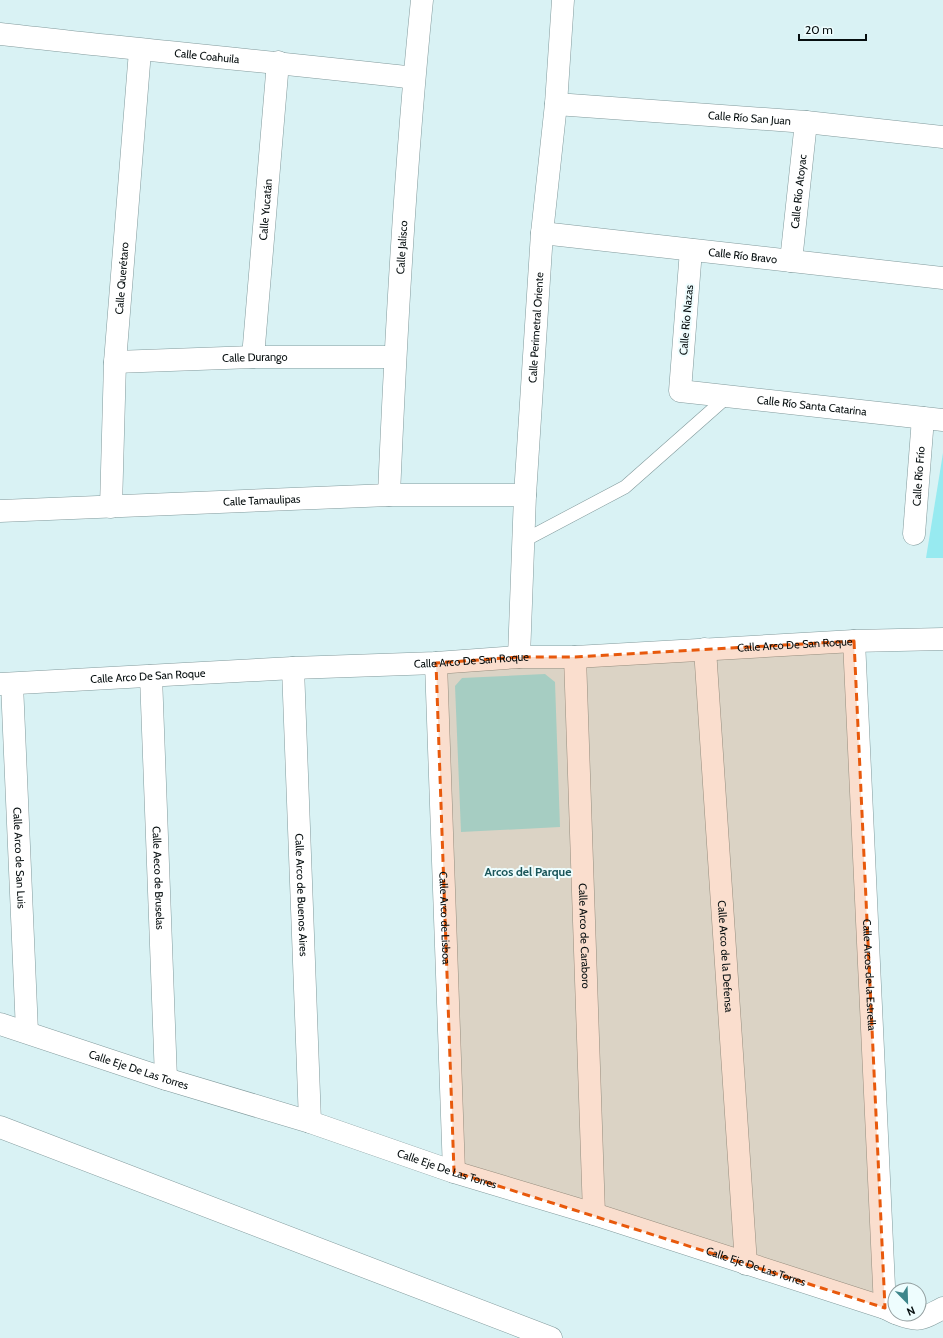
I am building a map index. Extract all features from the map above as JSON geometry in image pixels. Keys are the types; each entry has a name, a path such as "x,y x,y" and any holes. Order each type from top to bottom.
{"street":[{"name":"Calle Jalisco","path":"389,495 395,357 414,78 422,0"},
{"name":"Calle Perimetral Oriente","path":"519,657 525,495 542,233 556,104 563,0"},
{"name":"Calle Coahuila","path":"0,34 140,51 278,62 414,78"},
{"name":"Calle Querétaro","path":"111,507 115,362 140,51"},
{"name":"Calle Yucatán","path":"253,357 278,62"},
{"name":"Calle Río San Juan","path":"556,104 806,122 943,137"},
{"name":"Calle Río Atoyac","path":"791,261 806,122"},
{"name":"Calle Río Bravo","path":"542,233 943,278"},
{"name":"Calle Río Nazas","path":"680,391 692,250"},
{"name":"Calle Durango","path":"115,362 253,357 395,357"},
{"name":"Calle Río Santa Catarina","path":"680,391 933,419"},
{"name":"Calle Río Frío","path":"914,534 933,419"},
{"name":"Calle Tamaulipas","path":"0,511 389,495 525,495"},
{"name":"Calle Arco De San Roque","path":"6,684 294,668 436,663 519,657 575,657 854,641 943,639"},
{"name":"Calle Arcos de la Estrella","path":"854,641 891,1282"},
{"name":"Calle Arco de la Defensa","path":"705,649 746,1264"},
{"name":"Calle Arco de Caraboro","path":"575,657 594,1214"},
{"name":"Calle Arco de Lisboa","path":"436,663 454,1172"},
{"name":"Calle Arco de Buenos Aires","path":"294,668 310,1122"},
{"name":"Calle Aeco de Bruselas","path":"151,676 166,1079"},
{"name":"Calle Arco de San Luis","path":"6,684 27,1032"},
{"name":"Calle Eje De Las Torres","path":"0,1024 166,1079 310,1122 454,1172 594,1214 887,1309"},
{"path":"0,1127 551,1338"},
{"name":"Calle Eje De Las Torres","path":"927,1317 943,1308"}],"lane":[{"path":"523,541 625,487 728,396"}],"highlighted area":[{"path":"854,641 885,1308 454,1172 436,663 519,657 575,657"}],"shaded area":[{"path":"943,453 943,558 926,558"},
{"path":"545,674 555,682 560,827 461,832 455,686 462,678"}],"district":[{"name":"Arcos del Parque","path":"528,871"}]}
